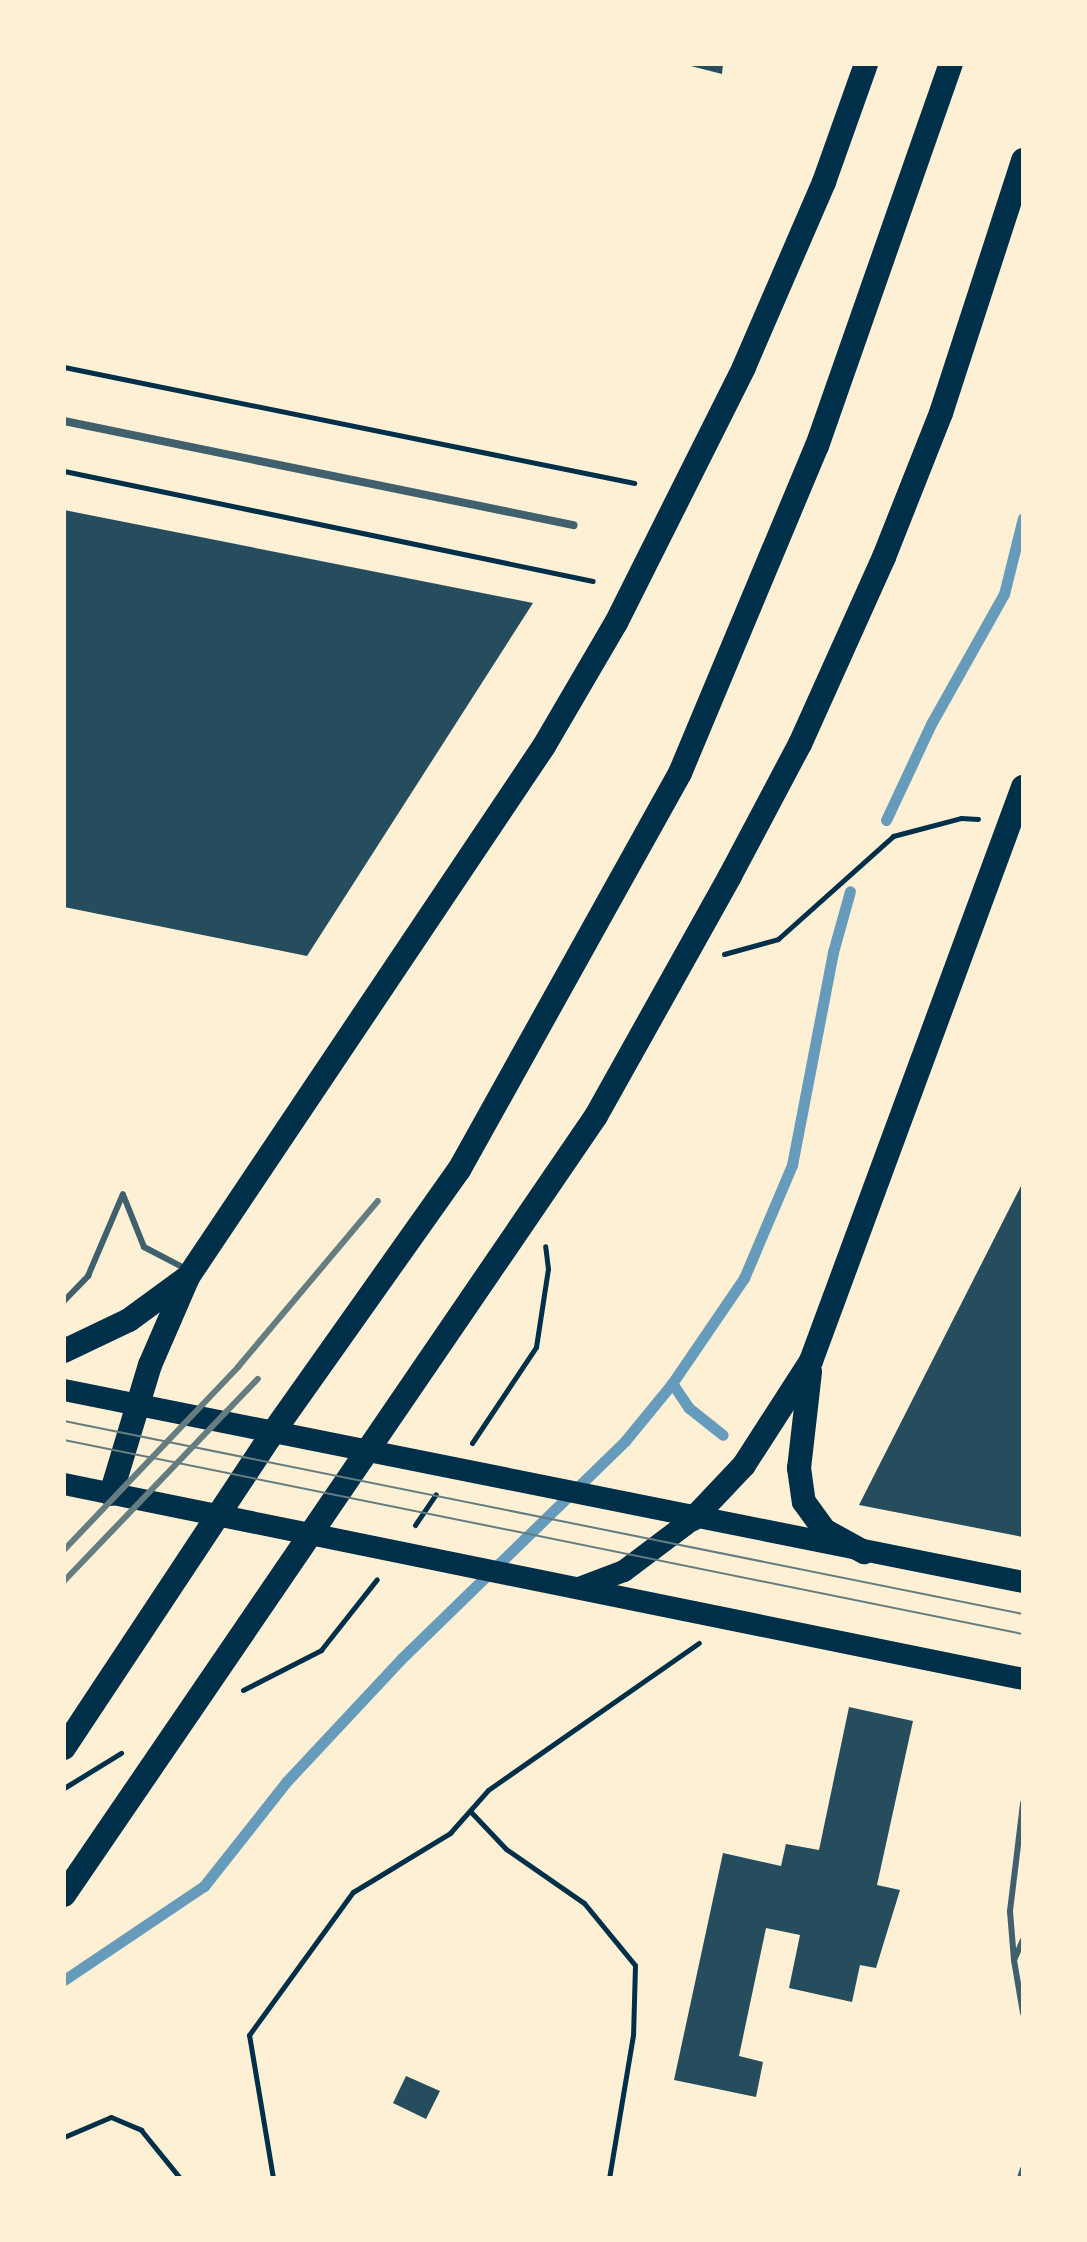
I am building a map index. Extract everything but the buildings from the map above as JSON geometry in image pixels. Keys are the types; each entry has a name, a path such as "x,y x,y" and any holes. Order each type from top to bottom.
{"highway":[{"path":"111,1494 137,1405 190,1275 544,746 616,623 744,367 824,182 866,64"},
{"path":"64,1748 269,1438 459,1170 680,773 817,446 951,64"},
{"path":"64,1895 596,1116 730,876 800,744 884,557 941,413 1023,160"},
{"path":"576,1589 624,1571 693,1519 769,1431 811,1361 1023,787"},
{"path":"64,1351 129,1320 190,1275"},
{"path":"811,1361 801,1444 801,1490 810,1513 832,1537 864,1552"},
{"path":"64,1390 668,1514 1023,1582"},
{"path":"64,1484 1023,1679"}],"street":[{"path":"64,421 573,525"}],"lane":[{"path":"64,1301 96,1262 123,1194 134,1233 144,1247 190,1275"},
{"path":"1023,1803 1010,1911 1023,2013"},
{"path":"1014,1960 1023,1940"},
{"path":"1020,2178 1023,2169"}],"path":[{"path":"64,367 634,483"},
{"path":"64,471 593,581"},
{"path":"713,957 778,939 893,836 961,818 992,821"},
{"path":"273,2178 249,2035 353,1892 450,1833 488,1790 696,1645 721,1619"},
{"path":"470,1811 506,1849 584,1903 635,1965 633,2035 609,2178"},
{"path":"64,2137 111,2117 141,2130 180,2178"}],"waterway":[{"path":"886,820 931,724 1004,594 1023,518"},
{"path":"64,1980 204,1886 287,1781 402,1658 625,1441 671,1385 744,1278 792,1165 833,952 850,891"},
{"path":"672,1383 689,1408 723,1435"}],"tram line":[{"path":"64,1421 1023,1614"},
{"path":"64,1440 1023,1634"}],"railway":[{"path":"64,1550 238,1367 378,1201"},
{"path":"64,1581 258,1379"}]}
